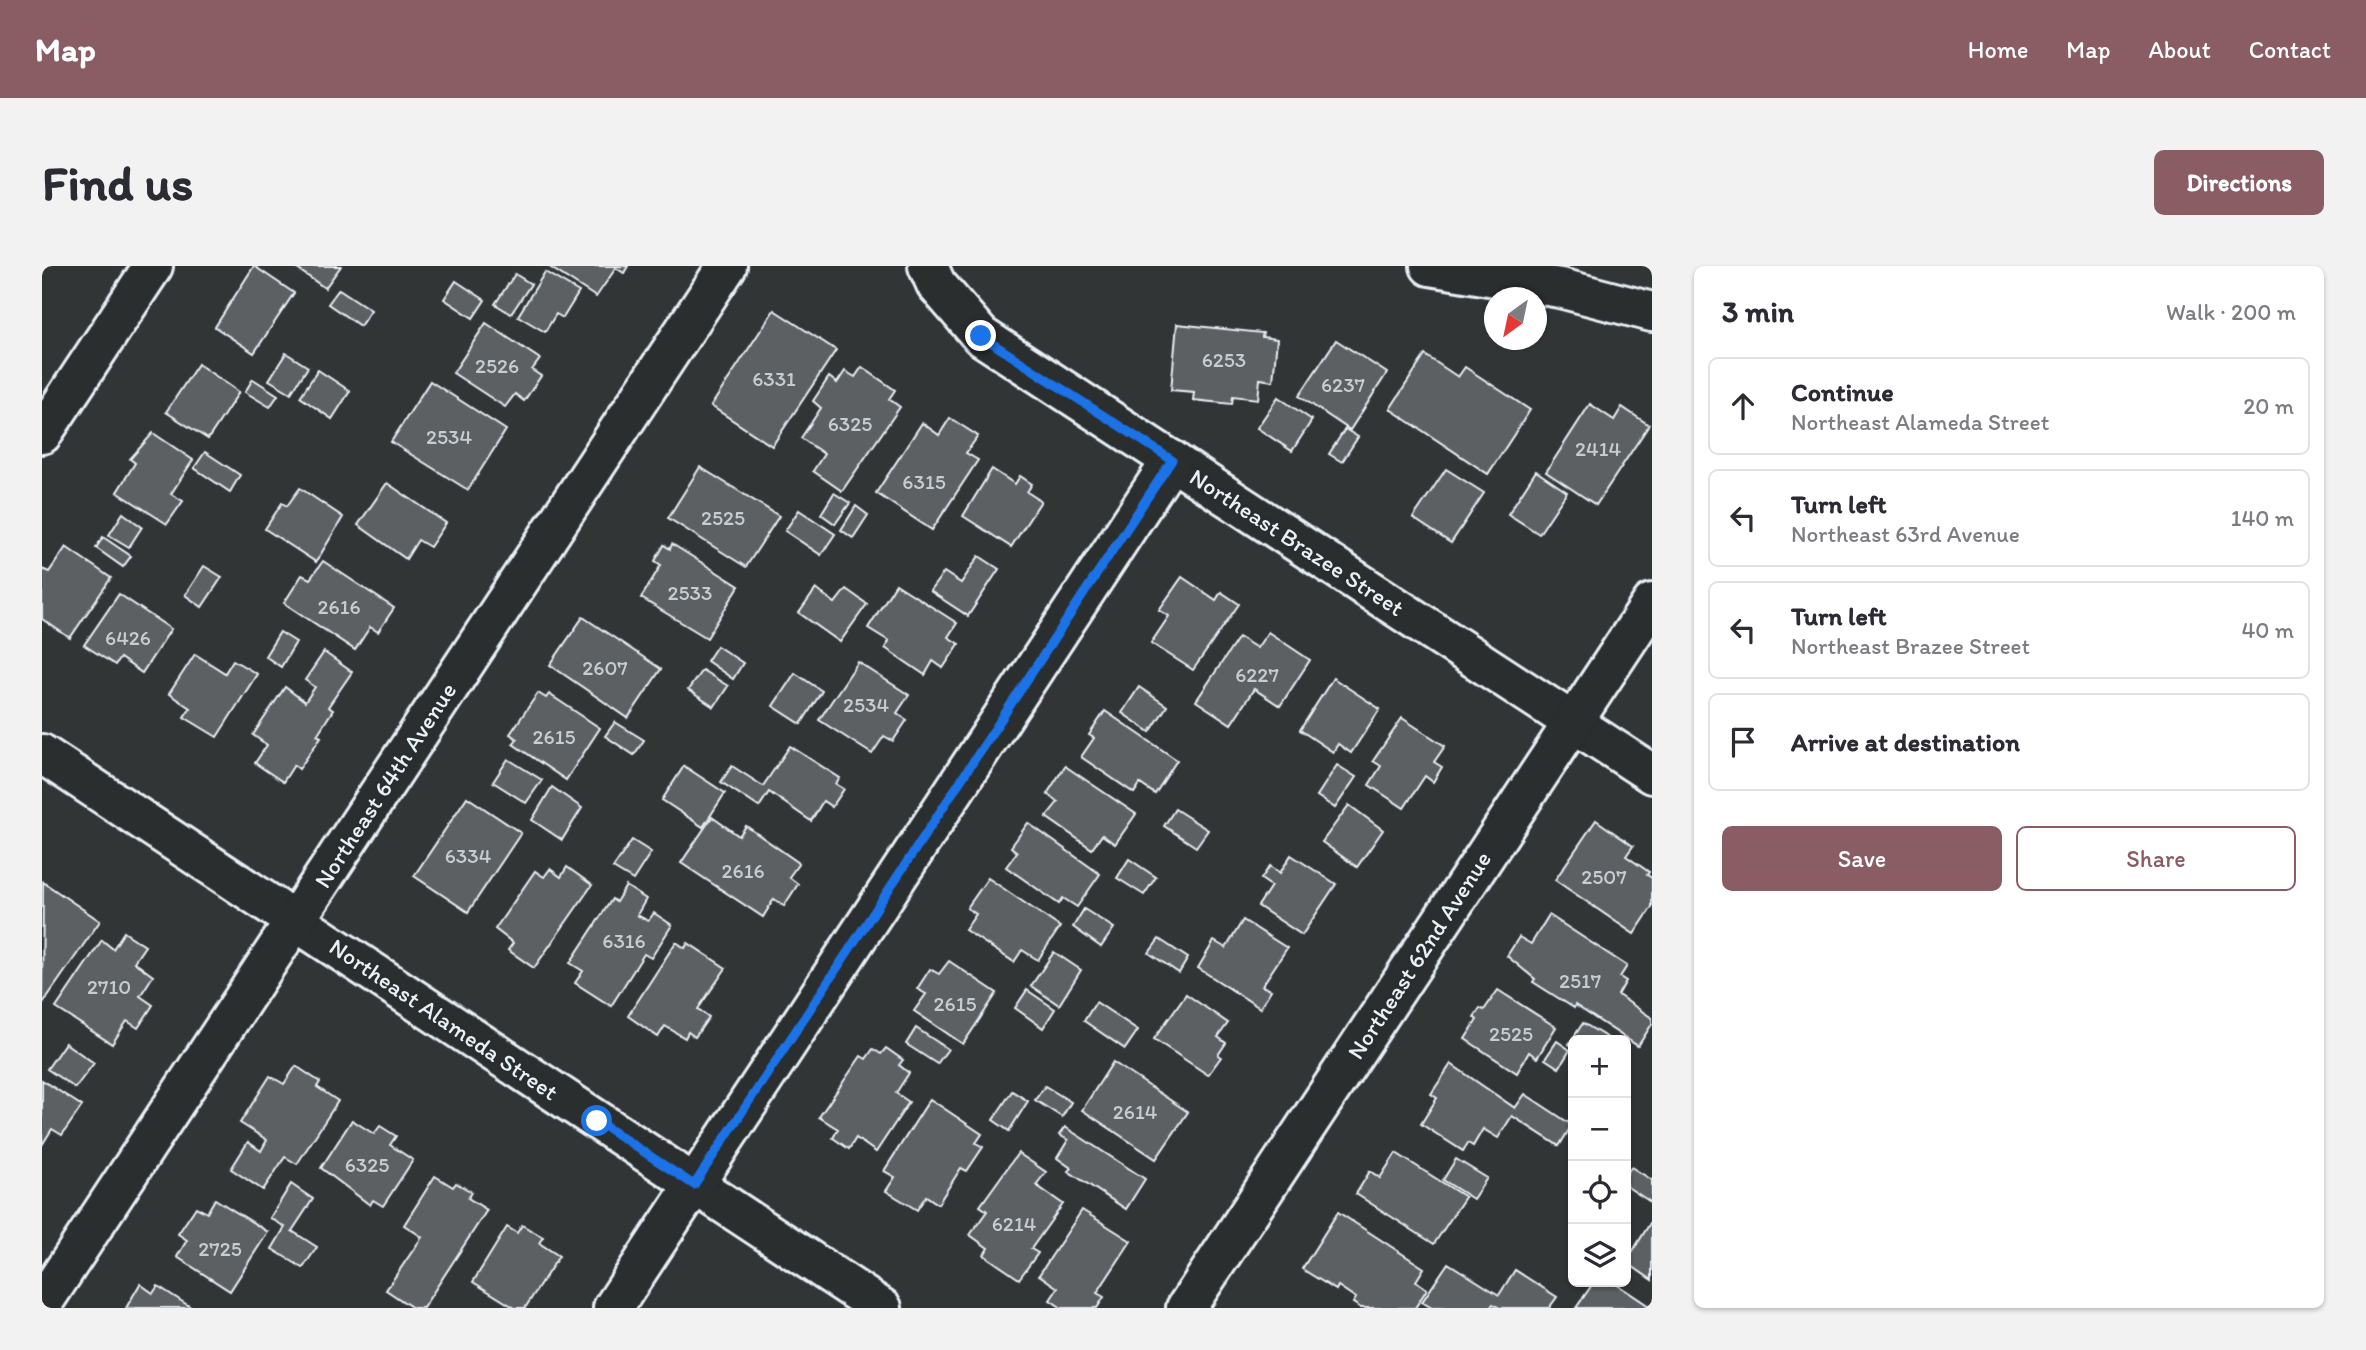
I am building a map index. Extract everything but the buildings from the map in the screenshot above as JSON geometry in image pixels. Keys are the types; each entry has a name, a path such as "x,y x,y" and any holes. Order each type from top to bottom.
{"street":[{"path":"42,434 153,266"},
{"name":"Northeast 64th Avenue","path":"42,1304 727,266"},
{"name":"Northeast Brazee Street","path":"928,266 936,284 981,336 1652,774"},
{"path":"1430,266 1560,288 1652,312"},
{"path":"613,1308 1172,460"},
{"name":"Northeast 62nd Avenue","path":"1186,1308 1652,603"},
{"name":"Northeast Alameda Street","path":"42,754 882,1308"}],"route":[{"path":"597,1121 694,1185 1172,460 981,336"}]}
